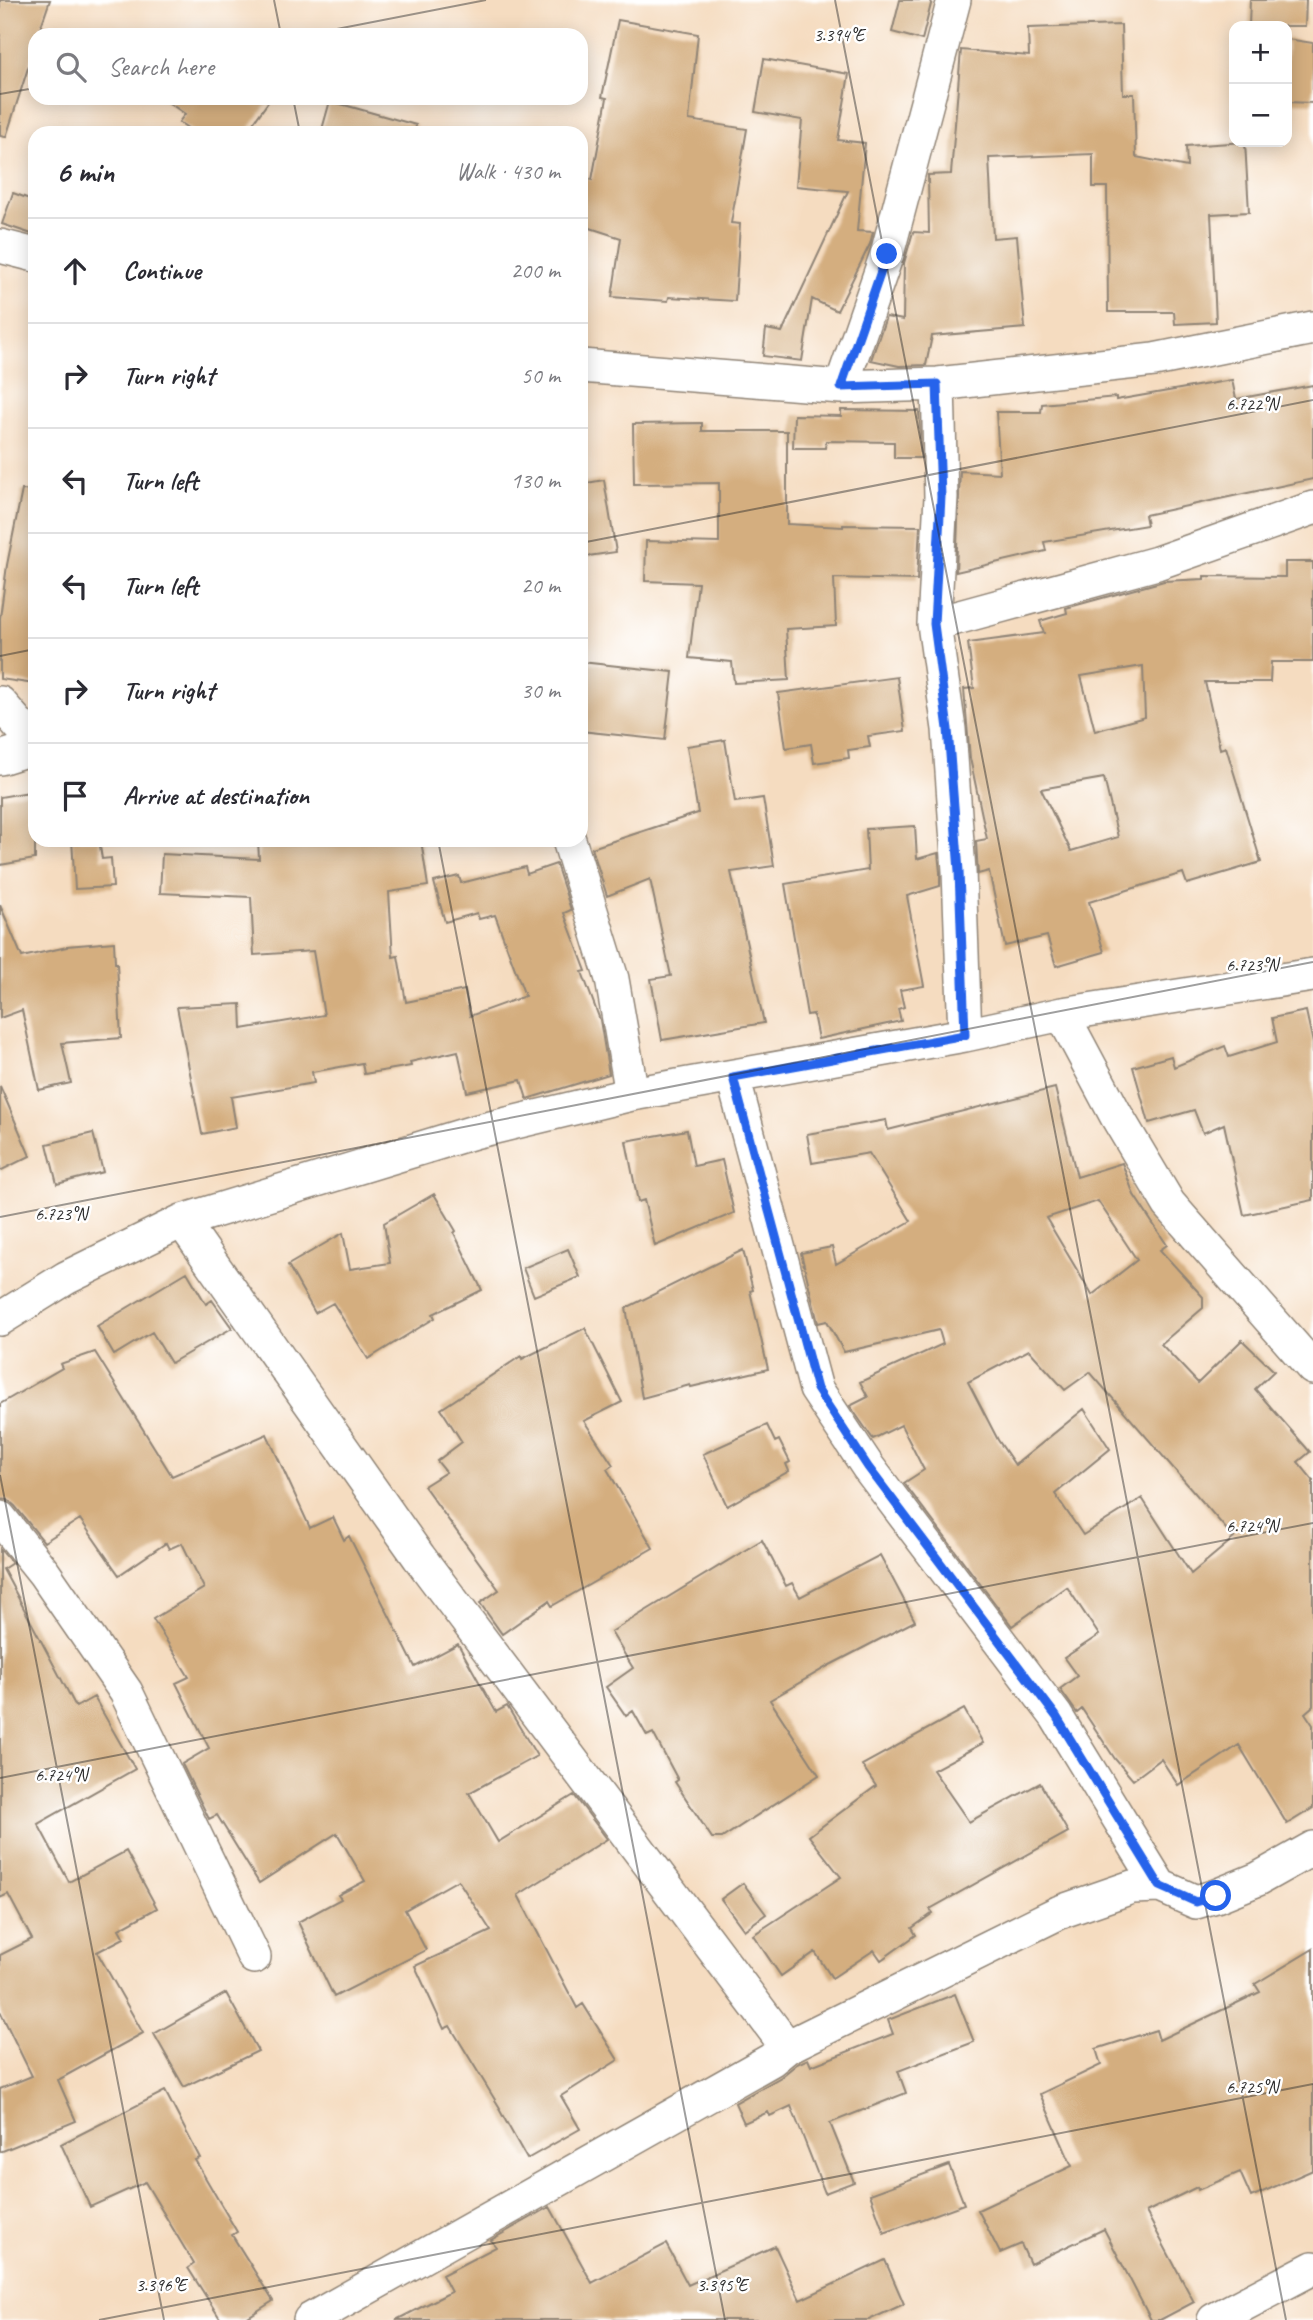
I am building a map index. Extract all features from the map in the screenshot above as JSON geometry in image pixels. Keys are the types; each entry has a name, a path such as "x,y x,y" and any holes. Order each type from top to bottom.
{"street":[{"path":"841,387 887,254 954,0"},
{"path":"0,246 28,253"},
{"path":"588,367 841,387 937,384 1154,360 1313,328"},
{"path":"937,384 941,497 934,624 953,781 965,1035"},
{"path":"934,624 1157,563 1313,508"},
{"path":"0,703 28,737"},
{"path":"0,758 28,748"},
{"path":"571,847 612,979 632,1094"},
{"path":"0,1320 66,1278 182,1221 474,1132 632,1094 965,1035 1062,1014 1313,975"},
{"path":"1062,1014 1116,1115 1169,1204 1313,1368"},
{"path":"733,1077 817,1389 868,1467 1056,1716 1160,1886"},
{"path":"182,1221 419,1558 787,2047"},
{"path":"0,1518 44,1573 126,1692 254,1957"},
{"path":"310,2320 771,2060 787,2047 1059,1912 1132,1887 1160,1886 1196,1902 1258,1879 1313,1848"},
{"path":"1232,2316 1313,2268"}],"building":[{"path":"0,0 50,0 40,28 28,28 28,68 6,137 0,136"},
{"path":"900,0 932,0 922,40 892,32"},
{"path":"1250,0 1306,0 1305,26 1292,26 1292,21 1249,21"},
{"path":"618,20 698,34 689,120 747,129 731,223 740,224 735,301 669,297 668,301 612,297 621,238 588,227 588,179 592,180 607,98 602,97"},
{"path":"1121,25 1123,94 1134,94 1136,157 1187,167 1186,146 1229,143 1229,147 1245,147 1249,212 1211,214 1216,322 1175,324 1174,312 1108,312 1107,187 1093,187 1093,154 989,158 993,238 1017,236 1025,328 932,336 926,365 899,366 871,360 886,317 903,320 904,263 913,232 929,233 928,175 951,174 961,50 1029,56 1028,28"},
{"path":"1292,40 1313,43 1313,103 1292,102"},
{"path":"764,59 849,74 838,140 865,143 857,231 873,232 870,244 837,311 812,299 802,361 763,356 766,329 782,332 848,191 796,186 802,120 755,112"},
{"path":"172,105 266,105 251,126 185,126 179,122 185,114"},
{"path":"329,105 344,105 416,125 416,126 323,126"},
{"path":"13,193 28,198 28,233 2,224"},
{"path":"1232,380 1236,399 1313,385 1313,479 1145,515 1147,525 1044,542 1046,551 956,572 960,471 1000,473 996,412 1041,412 1042,404 1116,397 1116,400"},
{"path":"841,410 919,411 921,458 894,458 894,442 826,441 825,448 793,448 794,415 841,416"},
{"path":"702,423 702,431 787,431 787,524 843,527 920,526 917,580 834,578 836,626 786,629 789,680 734,683 732,662 689,658 698,583 645,581 646,541 719,543 719,483 634,484 633,424"},
{"path":"604,480 616,552 588,556 588,483"},
{"path":"22,490 28,490 28,683 0,679 0,618"},
{"path":"1285,562 1313,562 1313,662 1271,662 1270,682 1205,682 1220,749 1226,747 1261,862 1187,884 1183,873 1089,902 1104,952 1056,966 1047,936 1005,946 989,871 978,874 976,841 987,839 970,758 964,689 974,688 968,643 1044,633 1040,621 1067,613 1066,608 1164,581 1204,579 1204,576 1285,577","holes":["1143,666 1145,717 1095,731 1081,676","1104,778 1118,837 1071,851 1041,789"]},
{"path":"588,663 673,672 665,740 588,732"},
{"path":"897,677 905,731 868,736 870,747 848,750 849,758 814,763 811,744 786,748 778,693"},
{"path":"725,740 735,802 763,798 774,866 731,872 764,1023 662,1040 651,979 671,976 650,879 607,896 592,848 698,813 687,746"},
{"path":"28,792 28,847 35,847 35,859 0,865 0,797"},
{"path":"915,826 917,859 938,853 940,872 940,886 907,896 924,986 900,990 904,1007 898,1009 901,1021 818,1039 813,1014 807,1015 785,884 868,870 866,829"},
{"path":"72,847 100,847 102,859 111,858 113,887 75,889"},
{"path":"258,847 422,847 428,886 389,892 393,957 398,956 406,1002 465,990 470,1016 525,996 495,915 479,919 477,913 445,922 434,882 459,876 461,883 525,867 527,874 556,864 571,910 564,913 586,971 582,972 600,1020 609,1074 527,1099 521,1080 467,1092 458,1051 410,1062 411,1066 364,1074 362,1063 312,1072 314,1083 231,1097 236,1127 202,1134 177,1007 241,1004 242,1029 324,1015 313,951 254,955 251,897 160,893 162,854 259,859"},
{"path":"0,905 22,957 67,946 114,942 121,1038 62,1043 71,1083 39,1090 22,1010 0,1018"},
{"path":"1306,1011 1313,1043 1313,1200 1244,1215 1224,1124 1203,1133 1194,1110 1149,1123 1133,1067 1171,1056 1174,1067 1225,1046 1229,1057 1277,1042 1272,1018"},
{"path":"0,1086 30,1156 0,1171"},
{"path":"1055,1088 1077,1177 1122,1163 1134,1195 1167,1245 1160,1250 1203,1297 1203,1308 1161,1344 1198,1383 1242,1340 1274,1371 1255,1389 1310,1452 1298,1462 1313,1480 1313,1706 1305,1713 1313,1725 1313,1808 1287,1824 1239,1745 1178,1785 1161,1759 1133,1780 1115,1759 1082,1709 1077,1713 1060,1689 1077,1676 1064,1658 1099,1635 1067,1587 1012,1626 904,1483 924,1470 901,1425 873,1439 850,1406 868,1397 860,1382 943,1344 939,1330 844,1352 827,1321 818,1323 801,1253 832,1247 836,1264 911,1221 869,1153 812,1163 807,1134 886,1120 888,1130","holes":["1098,1201 1137,1260 1092,1295 1046,1218","1029,1350 1065,1390 1090,1372 1234,1538 1191,1574 1142,1498 1083,1535 1055,1494 1110,1449 1084,1409 1015,1465 998,1440 968,1382"]},
{"path":"687,1130 694,1166 722,1160 734,1213 655,1246 644,1200 638,1202 626,1141"},
{"path":"93,1133 103,1172 57,1184 47,1144"},
{"path":"434,1194 456,1231 454,1233 482,1290 433,1314 435,1318 368,1359 333,1303 315,1313 288,1265 343,1233 350,1269 390,1263 384,1223"},
{"path":"568,1249 580,1277 534,1296 523,1268"},
{"path":"743,1250 768,1369 642,1398 626,1308"},
{"path":"187,1272 206,1304 212,1300 232,1328 171,1363 152,1332 114,1355 97,1326"},
{"path":"585,1328 622,1402 584,1421 613,1465 607,1469 653,1548 552,1606 549,1601 502,1634 480,1603 499,1590 424,1486 446,1472 437,1461 462,1442 441,1409 521,1356 522,1359"},
{"path":"95,1352 172,1476 267,1434 310,1528 333,1517 344,1540 349,1536 415,1667 458,1644 496,1712 507,1706 537,1756 469,1793 498,1842 574,1795 607,1839 518,1895 577,2008 583,2004 618,2060 561,2096 580,2129 527,2159 500,2108 450,2026 444,2029 415,1966 491,1931 458,1880 405,1910 426,1950 334,1997 298,1922 341,1899 338,1895 365,1881 337,1833 259,1883 217,1815 209,1819 182,1764 209,1748 176,1683 189,1677 153,1619 204,1588 182,1543 169,1549 166,1543 119,1575 80,1519 44,1542 15,1506 8,1500 0,1499 0,1404 62,1368 60,1364"},
{"path":"767,1425 775,1442 779,1440 790,1462 786,1464 789,1471 727,1506 703,1454"},
{"path":"762,1540 786,1586 792,1583 800,1597 880,1555 915,1621 770,1700 819,1775 722,1838 712,1838 675,1782 678,1780 653,1733 647,1736 633,1711 626,1716 606,1687 633,1668 611,1632"},
{"path":"0,1549 12,1563 3,1569 76,1707 94,1697 135,1769 38,1824 69,1882 126,1851 157,1908 119,1929 124,1938 97,1952 143,2033 58,2080 76,2121 0,2152 0,2089 32,2076 0,2011 0,1955 32,1939 8,1894 0,1898"},
{"path":"964,1709 983,1743 933,1770 969,1822 1040,1783 1068,1832 930,1909 933,1913 912,1928 916,1935 881,1960 874,1950 832,1978 815,1952 781,1976 753,1935 841,1877 809,1836 876,1786 862,1765"},
{"path":"743,1883 766,1914 744,1930 721,1899"},
{"path":"1313,1949 1313,2170 1251,2197 1240,2172 1198,2190 1197,2187 1146,2212 1194,2302 1160,2320 1151,2320 1104,2229 1030,2264 1021,2244 1000,2253 978,2210 1072,2166 1040,2094 1101,2065 1096,2049 1156,2030 1159,2040 1260,1992 1255,1984"},
{"path":"226,1993 258,2051 184,2087 154,2034"},
{"path":"955,1994 974,2042 898,2071 906,2093 830,2123 854,2182 825,2193 791,2106 770,2116 768,2112 744,2123 735,2103 781,2077 797,2064 808,2059 811,2066 893,2034 888,2020"},
{"path":"165,2091 200,2158 195,2160 237,2232 232,2235 273,2301 243,2320 221,2320 188,2268 194,2264 145,2182 90,2207 61,2144"},
{"path":"949,2165 964,2204 884,2233 870,2194"},
{"path":"550,2207 592,2283 666,2244 688,2285 775,2246 800,2300 885,2260 904,2304 869,2320 396,2320 451,2292 442,2275 496,2247 491,2240"}],"route":[{"path":"887,254 841,387 937,384 941,497 934,624 948,729 959,871 965,1035 733,1077 817,1389 868,1467 1056,1716 1160,1886 1196,1902 1216,1896"}]}
